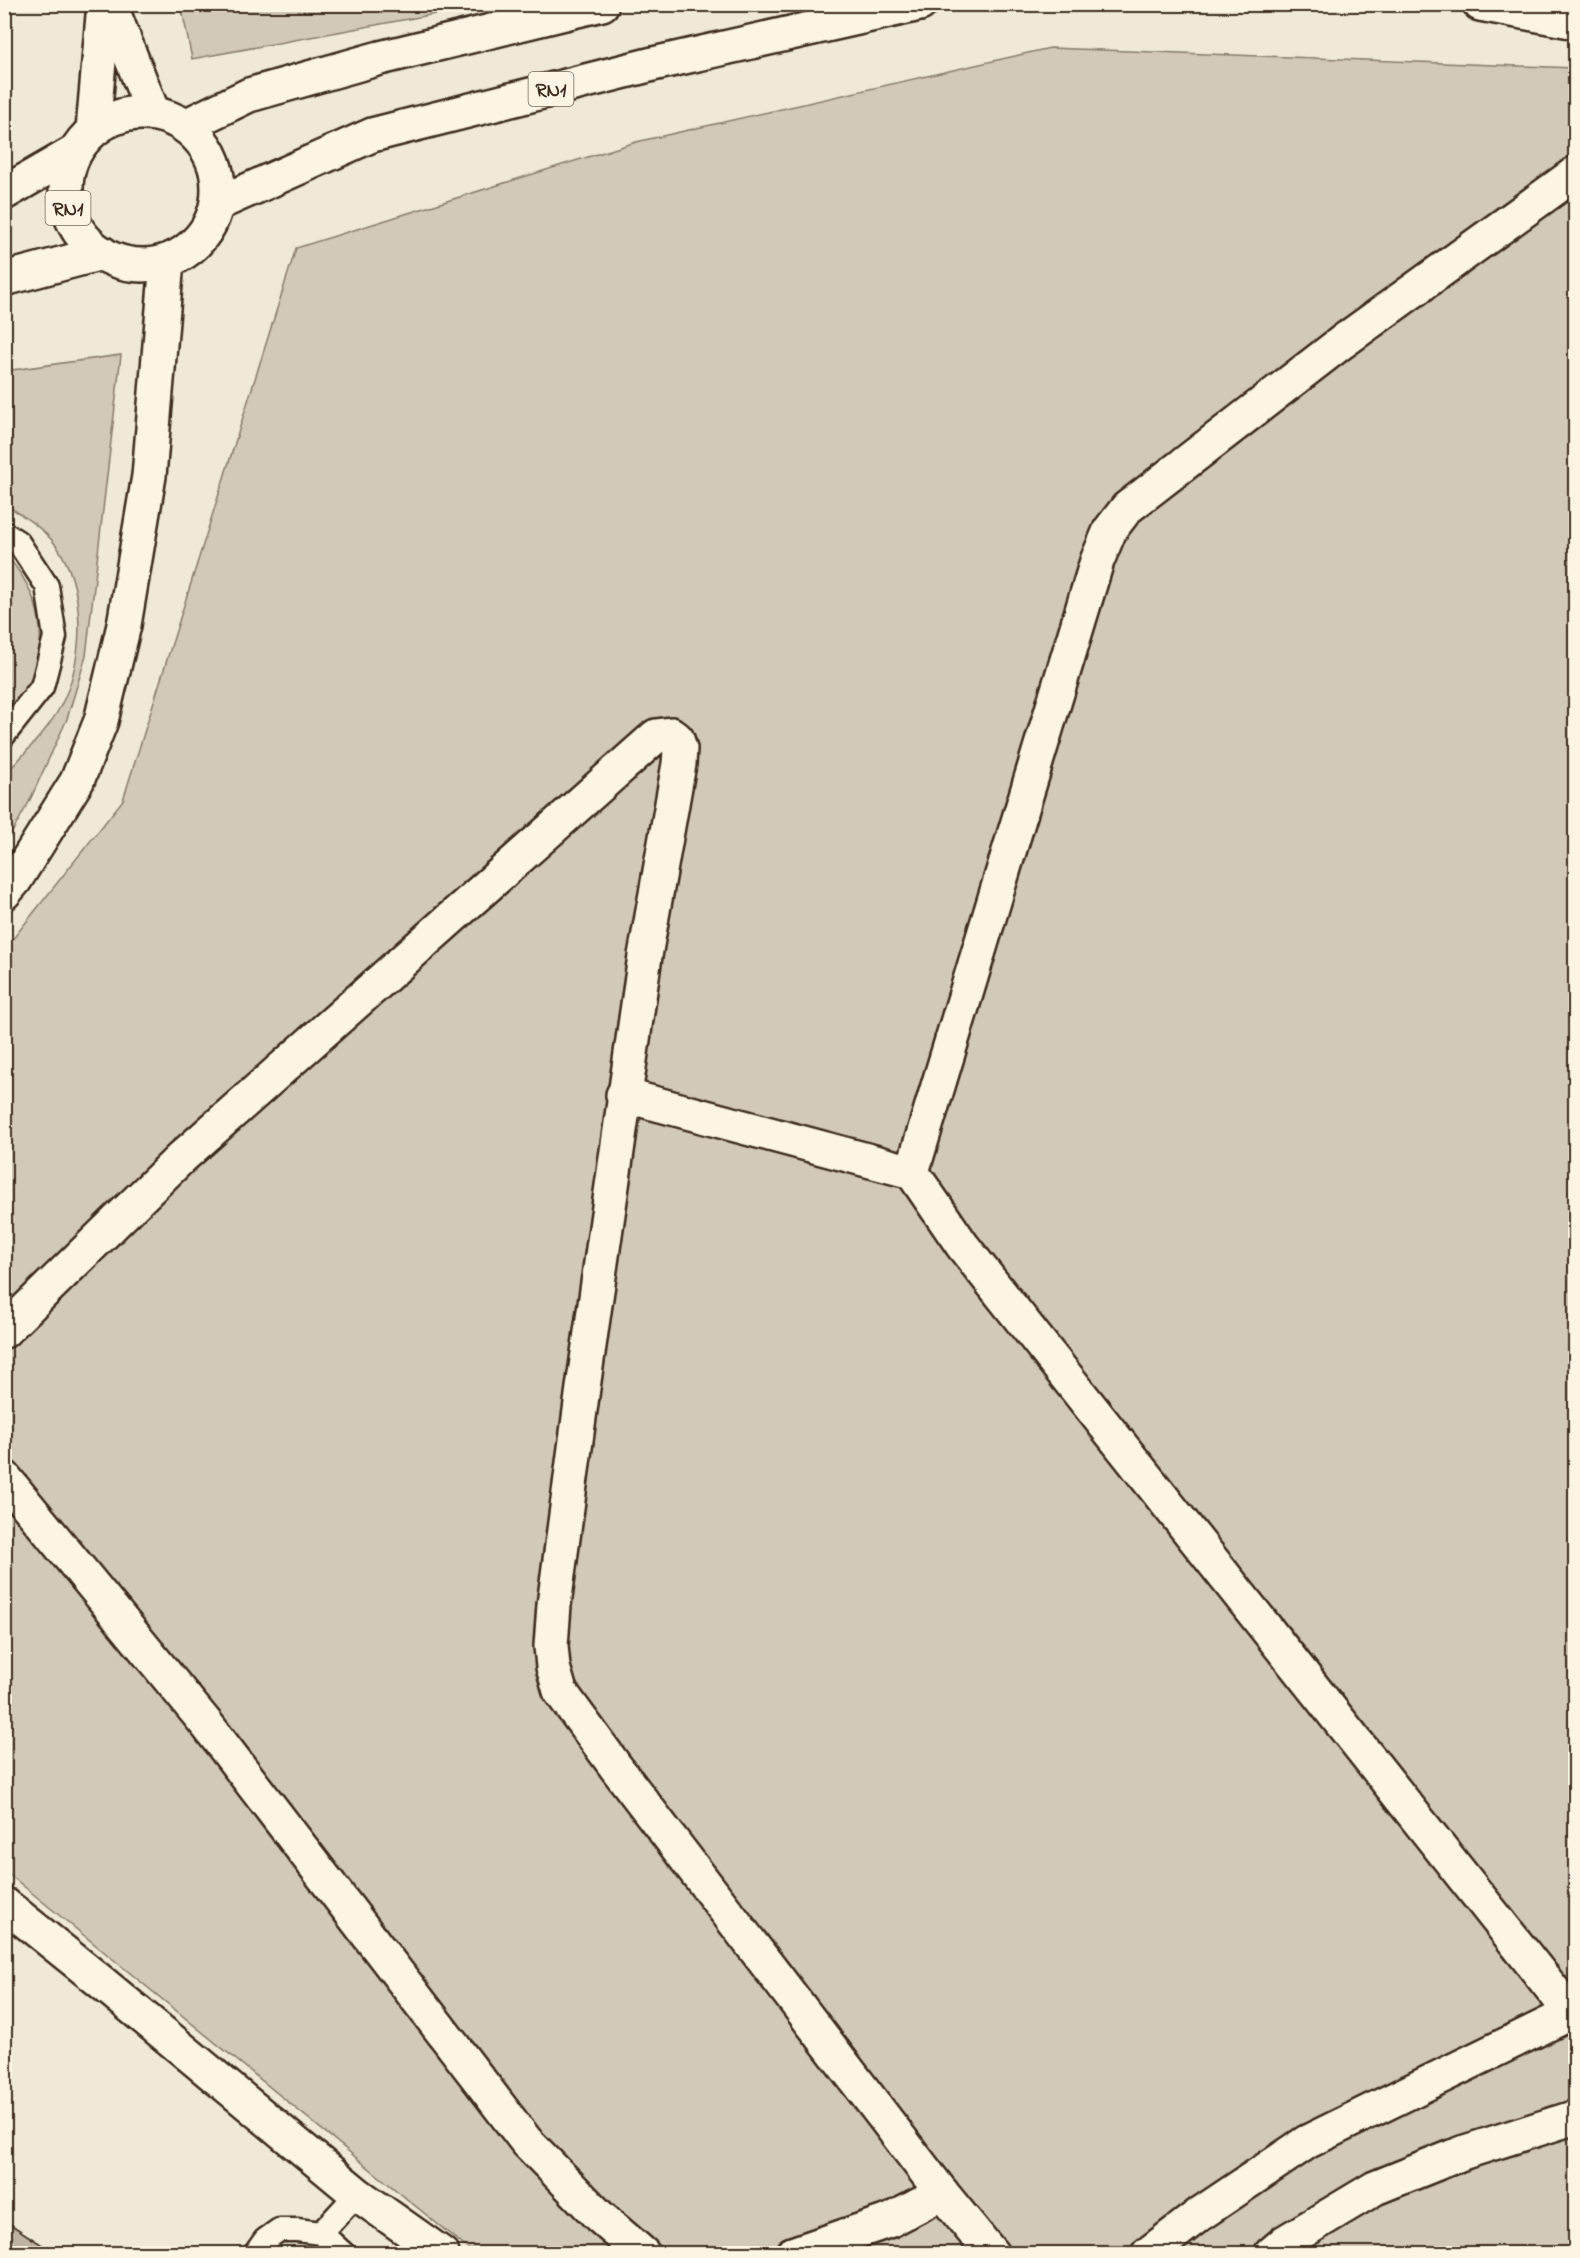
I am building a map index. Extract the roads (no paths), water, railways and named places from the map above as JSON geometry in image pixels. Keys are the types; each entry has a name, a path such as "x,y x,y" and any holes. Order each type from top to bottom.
{"main road":[{"path":"84,141 104,4"},
{"path":"110,4 153,113"},
{"path":"185,126 249,95 380,58 602,4"},
{"name":"RN1","path":"217,204 372,135 653,64 920,4"},
{"path":"1480,4 1575,21"},
{"name":"RN1","path":"4,193 84,141 111,119 132,113 153,113 185,126 208,150 217,176 217,204 211,223 200,239 167,261 145,265 123,262 102,253 87,241 68,208 66,189 68,170 84,141"},
{"path":"912,1172 1097,561 1110,530 1126,508 1333,349 1575,173"},
{"name":"RN1","path":"4,279 102,253"},
{"path":"4,893 77,781 101,721 124,625 149,476 167,261"},
{"path":"4,1331 181,1158 656,736 666,734 677,739 679,764 623,1095 554,1605 551,1646 553,1667 560,1691 612,1761 942,2193 992,2253"},
{"path":"623,1095 912,1172 962,1245 1573,2016 1307,2142 1200,2214 1148,2253"},
{"path":"4,1477 208,1726 526,2141 600,2216 643,2253"},
{"path":"4,1904 100,1980 357,2194 442,2253"},
{"path":"1271,2253 1285,2242 1375,2188 1465,2152 1575,2117"},
{"path":"792,2253 891,2220 942,2193"}],"lane":[{"path":"4,533 18,542 47,586 55,637 42,687 4,735"},
{"path":"321,2233 357,2194"},
{"path":"255,2253 264,2240 279,2230 321,2233 344,2253"}]}
